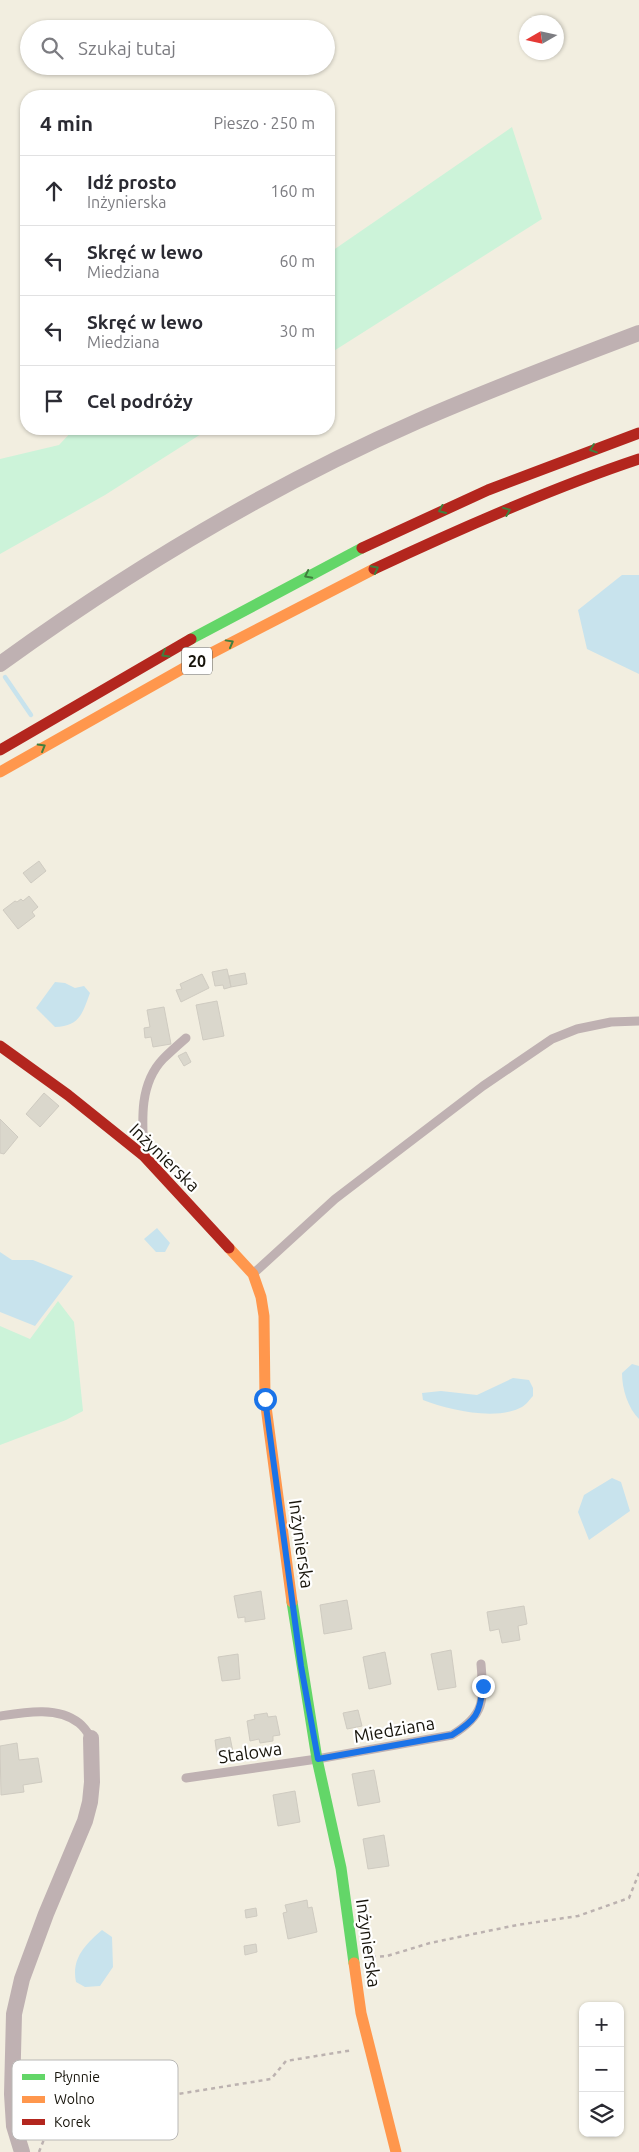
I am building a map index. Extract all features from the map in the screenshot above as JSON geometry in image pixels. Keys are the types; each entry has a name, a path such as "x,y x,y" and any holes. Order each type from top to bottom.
{"main road":[{"name":"20","path":"0,750 239,612 351,553 449,507 565,459 639,433"},
{"name":"20","path":"0,772 132,696 249,632 398,558 467,527 612,468 639,459"},
{"name":"Inżynierska","path":"0,1046 68,1095 144,1156 253,1274 261,1297 264,1316 265,1399 301,1666 341,1868 353,1959 369,2047 396,2152"}],"street":[{"path":"0,664 105,592 186,542 313,472 434,415 520,378 639,332"},
{"path":"13,2060 14,2014 22,1980 42,1923 85,1821 90,1802 92,1782 91,1738"},
{"path":"18,2140 22,2152"}],"lane":[{"path":"253,1274 335,1199 483,1086 552,1039 577,1028 611,1022 639,1021"},
{"path":"144,1156 142,1128 146,1087 162,1060 186,1038"},
{"name":"Miedziana","path":"318,1759 452,1735 468,1725 480,1708 483,1686 481,1664"},
{"path":"0,1716 40,1712 65,1715 80,1723 91,1738"},
{"name":"Stalowa","path":"186,1778 318,1759"}],"path":[{"path":"353,1959 386,1956 430,1943 517,1925 578,1916 629,1898 639,1873"},
{"path":"178,2094 271,2079 286,2062 369,2047"},
{"path":"39,2152 44,2140"}],"green space":[{"path":"512,127 542,219 335,350 335,249"},
{"path":"68,435 200,435 105,495 0,554 0,459 59,445"},
{"path":"58,1301 74,1322 83,1411 66,1420 0,1445 0,1326 30,1339"}],"water":[{"path":"622,575 639,575 639,674 587,649 578,610"},
{"path":"55,982 65,983 75,988 84,986 90,993 79,1018 70,1024 55,1027 36,1008"},
{"path":"157,1228 170,1243 165,1252 156,1252 144,1239"},
{"path":"0,1252 12,1260 33,1260 73,1276 35,1326 0,1312"},
{"path":"632,1364 639,1366 639,1419 629,1404 624,1392 622,1379 622,1373"},
{"path":"513,1378 529,1380 533,1388 533,1396 523,1406 511,1411 486,1414 459,1410 423,1400 422,1393 441,1391 477,1395"},
{"path":"612,1478 621,1482 630,1511 589,1540 578,1512 584,1495"},
{"path":"102,1930 112,1937 113,1967 100,1986 85,1987 76,1982 75,1973 78,1959 85,1946"}],"building":[{"path":"39,861 46,871 31,883 23,873"},
{"path":"29,896 38,907 32,912 35,916 18,929 3,910 15,901 17,902 21,899 23,901"},
{"path":"227,969 231,987 224,989 223,985 215,986 212,972"},
{"path":"245,973 247,984 231,987 229,976"},
{"path":"202,974 209,988 181,1002 176,990 182,989 180,984"},
{"path":"217,1001 224,1036 203,1040 196,1005"},
{"path":"164,1007 171,1044 153,1047 151,1037 145,1038 144,1028 150,1027 147,1010"},
{"path":"186,1052 191,1062 184,1066 178,1056"},
{"path":"44,1093 59,1106 40,1127 26,1114"},
{"path":"0,1119 18,1137 4,1154 0,1153"},
{"path":"261,1591 265,1619 245,1622 245,1617 238,1618 234,1596"},
{"path":"347,1600 352,1629 324,1634 320,1605"},
{"path":"524,1606 527,1624 518,1626 520,1640 502,1643 499,1629 490,1631 487,1612"},
{"path":"451,1650 456,1687 438,1690 431,1654"},
{"path":"385,1652 391,1684 369,1689 363,1657"},
{"path":"238,1654 240,1679 222,1681 218,1657"},
{"path":"358,1710 362,1726 347,1729 343,1713"},
{"path":"267,1713 268,1717 276,1716 280,1735 273,1736 273,1741 260,1743 259,1739 250,1741 247,1721 255,1719 254,1715"},
{"path":"230,1737 233,1752 217,1755 215,1740"},
{"path":"17,1743 19,1760 38,1758 42,1782 23,1785 24,1792 1,1795 0,1746"},
{"path":"374,1770 380,1802 358,1806 352,1774"},
{"path":"295,1791 300,1822 278,1826 273,1795"},
{"path":"384,1835 389,1866 368,1869 363,1839"},
{"path":"307,1900 308,1908 312,1907 317,1932 288,1939 283,1913 287,1912 285,1905"},
{"path":"256,1908 257,1916 246,1918 245,1910"},
{"path":"256,1944 257,1952 245,1955 244,1946"}],"waterway":[{"path":"5,677 31,715"}],"traffic: fast":[{"path":"191,639 362,548"},
{"path":"292,1602 317,1759 341,1868 354,1963"}],"traffic: slow":[{"path":"0,772 198,660 374,569"},
{"path":"229,1248 253,1274 261,1297 264,1316 265,1399 292,1602"},
{"path":"354,1963 361,2013 396,2152"}],"traffic: jam":[{"path":"362,548 488,490 639,433"},
{"path":"374,569 505,510 639,459"},
{"path":"0,750 191,639"},
{"path":"0,1046 68,1095 144,1156 229,1248"}],"route":[{"path":"265,1399 301,1666 318,1759 452,1735 468,1725 480,1708 483,1686"}]}
